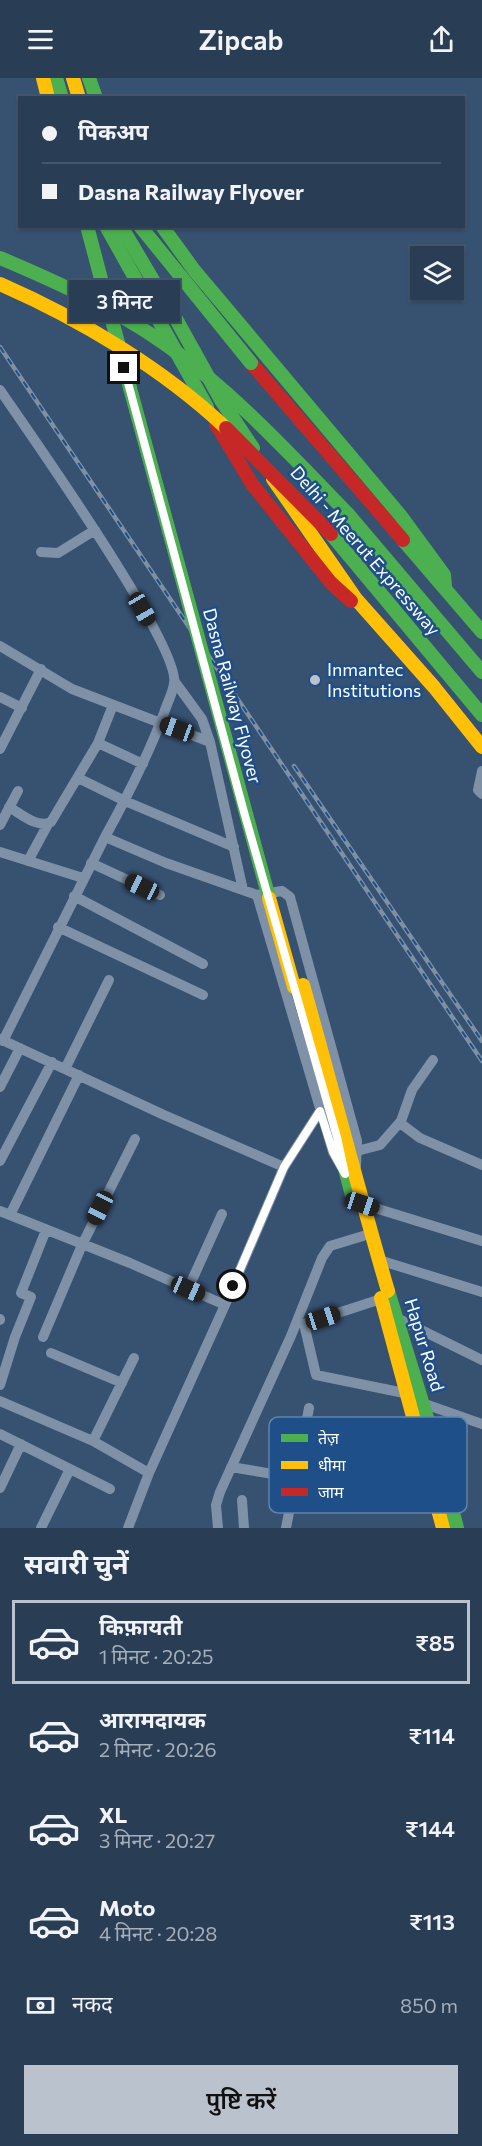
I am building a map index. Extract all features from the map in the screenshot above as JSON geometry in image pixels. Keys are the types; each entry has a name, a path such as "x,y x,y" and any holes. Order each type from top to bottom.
{"main road":[{"path":"43,78 48,96"},
{"path":"56,78 61,96"},
{"path":"73,78 78,96"},
{"path":"91,80 95,96"},
{"name":"Dasna Railway Flyover","path":"88,228 244,812 341,1136"},
{"name":"Dasna Railway Flyover","path":"104,228 103,247 350,1173"},
{"path":"105,228 130,267 234,456 252,484 331,583 384,630"},
{"path":"122,228 221,400 297,516 356,599 434,687 482,747"},
{"path":"142,228 251,363 482,632"},
{"path":"130,267 165,231 194,270 400,515 444,575 446,590"},
{"name":"Delhi - Meerut Expressway","path":"0,258 75,292 132,324 184,358 264,428 348,514 482,672"},
{"name":"Delhi - Meerut Expressway","path":"0,285 104,340 167,380 202,406 279,478 331,534 482,716"},
{"name":"Hapur Road","path":"350,1173 362,1204 426,1417"},
{"name":"Hapur Road","path":"350,1173 363,1236 415,1417"},
{"name":"Hapur Road","path":"439,1513 443,1528"},
{"name":"Hapur Road","path":"453,1513 457,1528"}],"street":[{"path":"0,390 95,530 154,628 172,665 175,681 202,719 210,742 243,890"},
{"path":"42,552 58,553 95,530"},
{"path":"0,646 72,689 210,742"},
{"path":"1,743 22,708 40,669"},
{"path":"175,681 143,764 2,1040 164,1115 284,1167"},
{"path":"0,697 22,708"},
{"path":"28,861 98,743 113,705"},
{"path":"98,743 143,764"},
{"path":"482,771 478,790 482,794"},
{"path":"78,778 125,801 234,847"},
{"path":"0,825 18,791"},
{"path":"9,807 39,824 48,824"},
{"path":"105,837 166,863 257,895 282,891 290,897 351,1116 357,1151 350,1173"},
{"path":"0,852 83,878"},
{"path":"91,863 160,895"},
{"path":"257,895 333,1152 350,1173"},
{"path":"74,896 203,964"},
{"path":"58,927 203,995"},
{"path":"65,1069 109,980"},
{"path":"0,1087 20,1048"},
{"path":"357,1151 380,1144 400,1123 412,1089 433,1059"},
{"path":"0,1161 52,1062"},
{"path":"79,1075 5,1213 130,1263 225,1305"},
{"path":"128,1528 149,1473 284,1167 320,1111"},
{"path":"400,1123 420,1138 482,1165"},
{"path":"43,1337 82,1245 135,1139"},
{"path":"362,1204 482,1241"},
{"path":"188,1289 222,1214"},
{"path":"0,1385 15,1337 31,1297 21,1293 46,1230"},
{"path":"218,1528 216,1505 291,1336 312,1280 330,1246 363,1236"},
{"path":"379,1260 482,1292"},
{"path":"381,1299 304,1324 315,1376 409,1394"},
{"path":"397,1318 482,1360"},
{"path":"51,1353 122,1383"},
{"path":"93,1441 134,1358"},
{"path":"0,1401 93,1441 149,1473"},
{"path":"422,1402 463,1417"},
{"path":"308,1417 309,1408"},
{"path":"467,1418 482,1424"},
{"path":"0,1434 110,1488"},
{"path":"0,1488 21,1444"},
{"path":"231,1467 269,1473"},
{"path":"41,1528 70,1469"},
{"path":"242,1500 244,1528"},
{"path":"286,1528 289,1513"}],"railway":[{"path":"0,347 482,1061"},
{"path":"294,766 482,1041"}],"traffic: fast":[{"path":"56,78 61,96"},
{"path":"89,78 95,96"},
{"path":"88,228 130,388"},
{"path":"107,228 207,407"},
{"path":"122,228 176,319"},
{"path":"142,228 251,363"},
{"path":"163,228 194,270 400,515 444,575 445,586"},
{"path":"0,258 85,296 165,344 237,403 283,446 348,514"},
{"path":"176,319 221,400 253,448"},
{"path":"130,388 269,898"},
{"path":"348,514 482,672"},
{"path":"331,534 482,715"},
{"path":"403,540 482,632"},
{"path":"336,1136 353,1199"},
{"path":"388,1291 427,1417"},
{"path":"453,1513 457,1528"}],"traffic: slow":[{"path":"43,78 48,96"},
{"path":"73,78 78,96"},
{"path":"0,284 60,313 119,347 175,385 226,428"},
{"path":"273,479 356,599 434,687 482,747"},
{"path":"269,898 294,987"},
{"path":"303,985 388,1291"},
{"path":"381,1298 413,1417"},
{"path":"439,1513 443,1528"}],"traffic: jam":[{"path":"251,363 403,540"},
{"path":"216,424 252,484 331,583 351,601"},
{"path":"226,428 331,534"}],"place":[{"name":"Inmantec Institutions","path":"315,680"}],"route":[{"path":"124,368 244,812 337,1137 345,1174 333,1152 320,1111 296,1145 284,1167 233,1286"}]}
